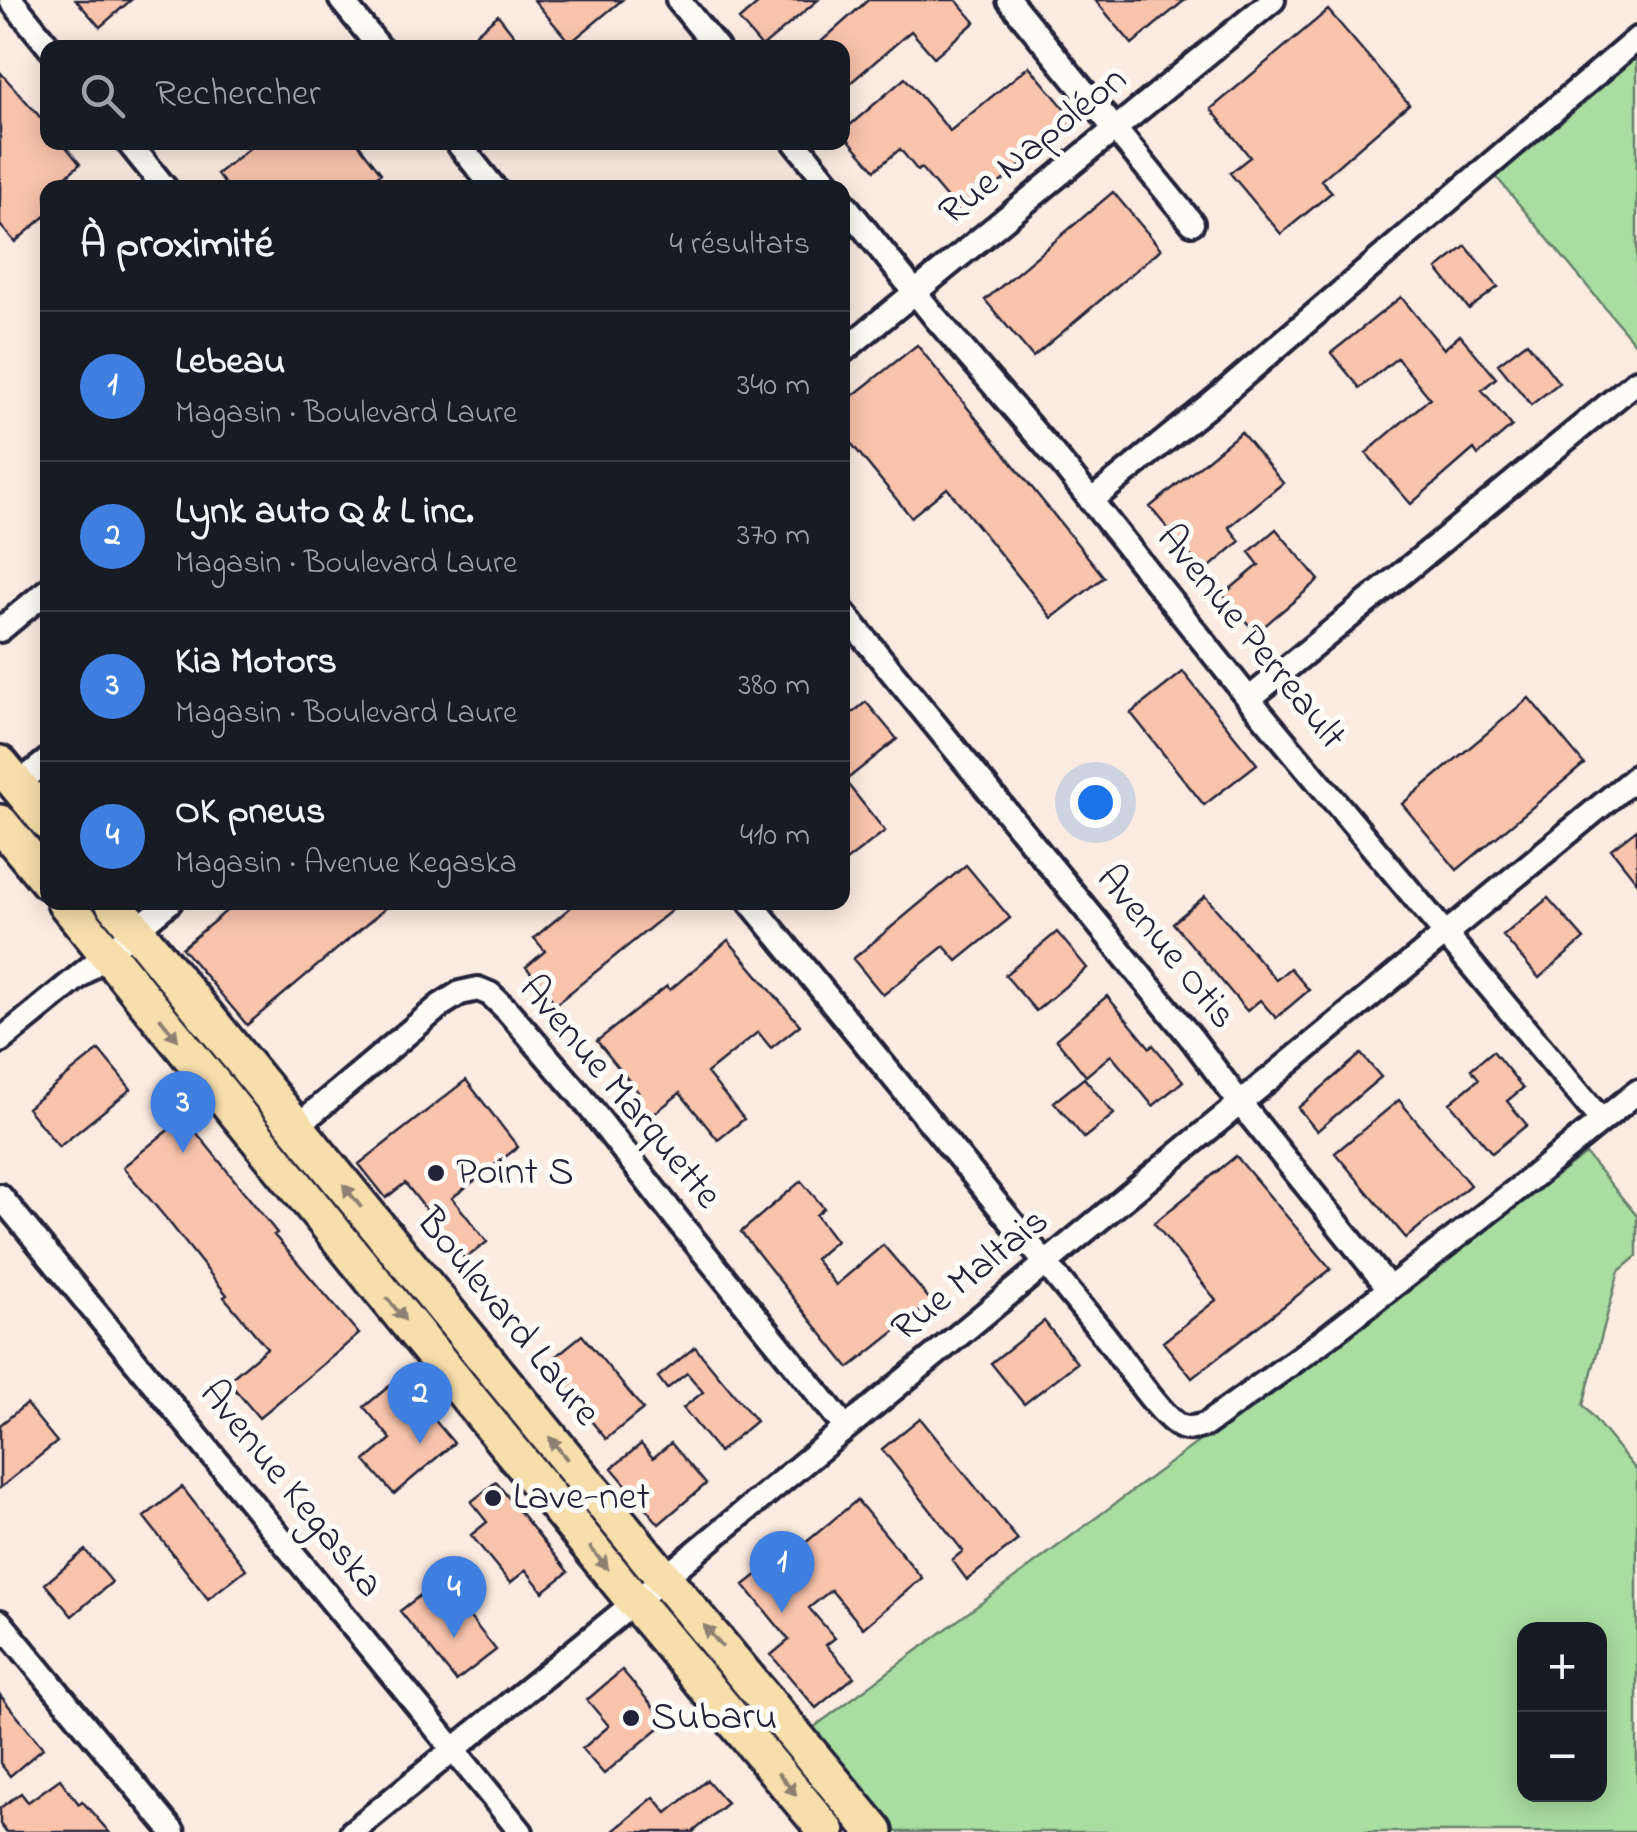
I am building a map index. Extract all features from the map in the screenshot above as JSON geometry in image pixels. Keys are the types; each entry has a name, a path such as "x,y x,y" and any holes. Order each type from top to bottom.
{"highway":[{"path":"8,774 40,812"},
{"path":"0,823 40,871"},
{"name":"Boulevard Laure","path":"71,910 827,1832"},
{"name":"Boulevard Laure","path":"120,910 875,1832"}],"street":[{"path":"11,0 44,40"},
{"path":"341,0 374,40"},
{"path":"678,0 710,40"},
{"path":"1009,0 1192,224"},
{"name":"Rue Napoléon","path":"850,346 1273,0"},
{"path":"1091,501 1637,39"},
{"path":"134,150 159,180"},
{"path":"463,150 488,180"},
{"path":"801,150 826,180"},
{"name":"Avenue Perreault","path":"850,210 934,316 1062,464 1249,700 1601,1120"},
{"path":"1249,700 1637,381"},
{"path":"0,630 40,597"},
{"name":"Avenue Otis","path":"850,621 1389,1288"},
{"path":"8,774 40,763"},
{"name":"Rue Maltais","path":"352,1832 1637,776"},
{"path":"0,1041 160,910"},
{"path":"757,910 1155,1402 1177,1426 1190,1429 1205,1425 1313,1348 1637,1092"},
{"name":"Avenue Marquette","path":"296,1127 442,1005 460,993 478,988 490,994 580,1095 846,1428"},
{"name":"Avenue Kegaska","path":"0,1196 522,1832"},
{"path":"0,1622 172,1832"}],"green space":[{"path":"1637,40 1637,346 1488,167"},
{"path":"1586,1154 1637,1216 1637,1256 1619,1271 1583,1405 1637,1471 1637,1832 876,1832 798,1739"}],"building":[{"path":"76,0 131,0 100,27"},
{"path":"534,0 622,0 574,40 567,40"},
{"path":"762,0 818,0 770,40 756,40 739,20"},
{"path":"868,0 956,0 975,22 934,57 911,31 850,83 850,40 823,40"},
{"path":"1095,0 1185,0 1132,44"},
{"path":"1328,10 1409,104 1321,180 1332,192 1281,234 1230,173 1250,157 1211,109"},
{"path":"498,15 518,40 468,40"},
{"path":"1029,66 1075,121 961,215 900,149 875,170 850,141 850,125 905,78 950,131"},
{"path":"0,72 40,117 40,150 69,150 80,164 62,180 40,180 40,221 15,242 0,225"},
{"path":"247,150 363,150 381,173 373,180 222,180 217,174"},
{"path":"1113,192 1161,249 1033,357 985,300"},
{"path":"1466,246 1498,287 1469,309 1437,269"},
{"path":"1401,297 1444,349 1460,335 1496,378 1482,390 1512,426 1478,455 1474,449 1411,504 1366,453 1430,398 1397,358 1360,388 1331,353"},
{"path":"1527,342 1559,383 1531,405 1498,364"},
{"path":"917,345 1104,577 1052,618 947,488 911,517 850,442 850,398"},
{"path":"1241,432 1283,483 1229,527 1240,541 1204,572 1150,507"},
{"path":"1276,529 1319,580 1256,633 1223,595 1259,565 1249,552"},
{"path":"1183,672 1257,764 1204,805 1131,713"},
{"path":"1529,698 1584,764 1457,870 1402,804"},
{"path":"866,702 897,739 850,777 850,715"},
{"path":"850,787 885,831 850,858"},
{"path":"1637,829 1637,882 1611,849"},
{"path":"966,865 1010,918 957,961 944,946 883,995 853,959"},
{"path":"1205,896 1276,980 1290,968 1309,990 1276,1018 1260,1000 1247,1011 1173,923"},
{"path":"1548,898 1584,939 1539,978 1503,936"},
{"path":"227,910 384,910 247,1025 182,948"},
{"path":"567,910 672,910 556,1004 526,967 545,951 534,938"},
{"path":"1057,932 1087,968 1036,1011 1005,975"},
{"path":"728,940 800,1025 771,1048 758,1032 707,1073 744,1119 718,1140 680,1093 650,1117 633,1096 638,1092 597,1041 667,986 670,990"},
{"path":"1107,996 1183,1081 1153,1106 1111,1055 1086,1076 1056,1039"},
{"path":"99,1050 131,1089 59,1147 27,1108"},
{"path":"1493,1051 1523,1088 1507,1101 1527,1125 1492,1153 1450,1103 1479,1079 1471,1069"},
{"path":"1361,1054 1381,1077 1317,1131 1298,1108"},
{"path":"1084,1078 1114,1114 1084,1138 1054,1102"},
{"path":"466,1080 518,1147 452,1198 487,1242 465,1259 405,1183 386,1198 359,1164"},
{"path":"1399,1100 1470,1185 1406,1238 1335,1153"},
{"path":"184,1117 277,1233 274,1235 359,1334 259,1418 228,1381 267,1348 123,1167"},
{"path":"1236,1156 1331,1269 1192,1378 1163,1342 1216,1300 1154,1223"},
{"path":"801,1181 824,1208 816,1215 836,1241 815,1259 836,1285 883,1245 932,1302 849,1368 741,1232"},
{"path":"1044,1321 1077,1363 1024,1404 991,1363"},
{"path":"582,1335 643,1409 606,1439 545,1365"},
{"path":"695,1347 756,1421 719,1452 683,1408 703,1392 687,1373 667,1389 658,1377"},
{"path":"399,1378 454,1443 394,1494 365,1461 391,1439 364,1407"},
{"path":"26,1404 57,1442 0,1488 0,1425"},
{"path":"920,1418 1018,1540 967,1580 952,1560 963,1551 882,1449"},
{"path":"671,1443 706,1484 659,1524 612,1468 641,1444 653,1458"},
{"path":"496,1482 568,1572 543,1592 526,1570 510,1583 471,1535 487,1522 471,1502"},
{"path":"182,1487 246,1569 208,1599 144,1517"},
{"path":"857,1500 922,1578 863,1628 831,1590 809,1608 835,1638 826,1645 854,1677 816,1708 771,1655 789,1640 744,1585 768,1566 776,1576 802,1554 798,1549"},
{"path":"85,1550 112,1582 72,1616 45,1584"},
{"path":"440,1580 496,1650 456,1681 400,1611"},
{"path":"622,1670 666,1722 604,1774 582,1749 609,1726 587,1700"},
{"path":"0,1695 43,1748 10,1776 0,1763"},
{"path":"60,1779 79,1804 82,1801 109,1832 6,1832 0,1824 0,1808 21,1793 28,1802"},
{"path":"707,1780 727,1803 693,1832 612,1832 654,1797 667,1813"}],"place":[{"name":"Kia Motors","path":"183,1153"},
{"name":"Point S","path":"436,1173"},
{"name":"Lynk auto Q & L inc.","path":"420,1444"},
{"name":"Lave-net","path":"493,1498"},
{"name":"Lebeau","path":"782,1613"},
{"name":"OK pneus","path":"454,1638"},
{"name":"Subaru","path":"631,1718"}]}
